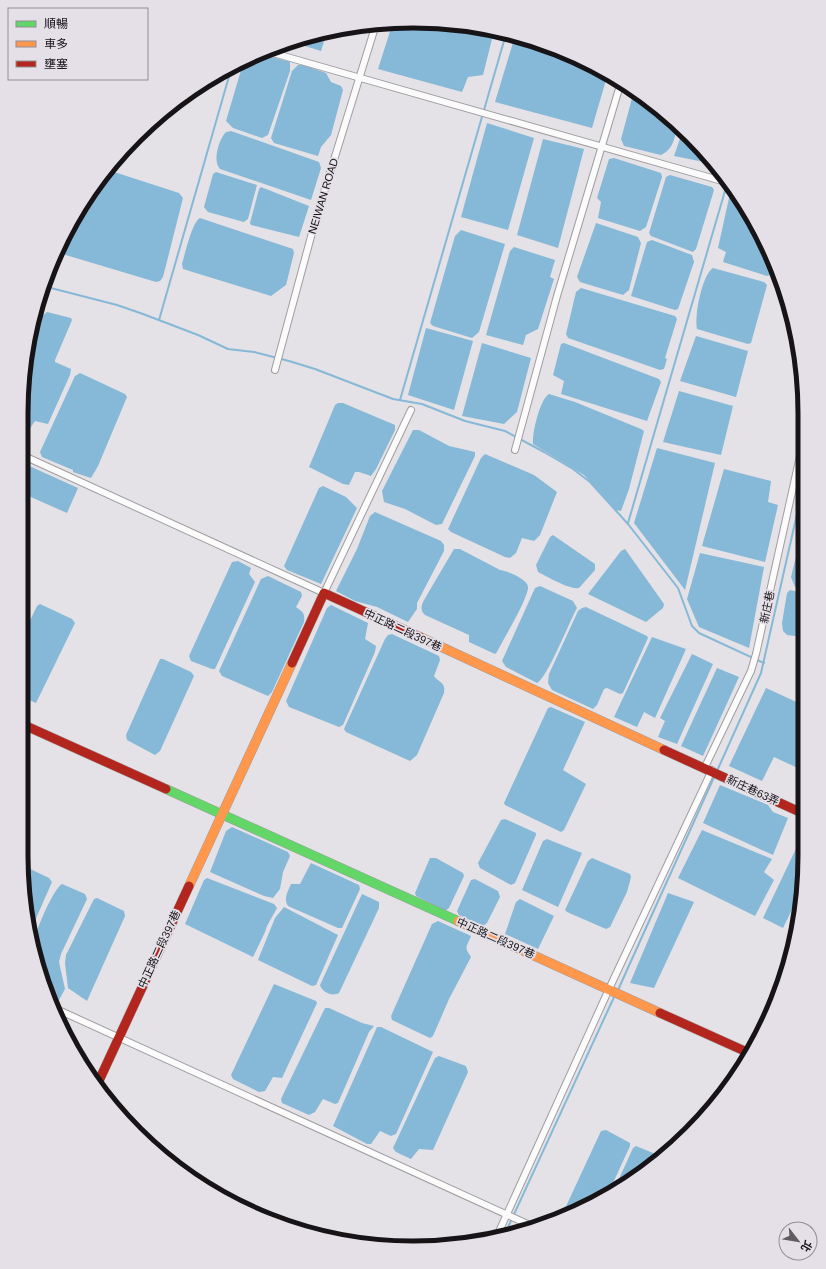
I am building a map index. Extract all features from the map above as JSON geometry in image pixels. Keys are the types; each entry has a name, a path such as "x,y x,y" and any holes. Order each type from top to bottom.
{"street":[{"name":"NEIWAN ROAD","path":"275,370 316,218 374,30"},
{"path":"275,54 719,180"},
{"path":"515,450 557,296 619,88"},
{"path":"28,458 324,593 411,410"},
{"name":"新庄巷","path":"498,1232 709,768 751,671 798,465"},
{"name":"中正路二段397巷","path":"100,1079 324,593 610,725 709,768"},
{"name":"中正路二段397巷","path":"28,727 744,1051"},
{"name":"新庄巷63弄","path":"709,768 798,810"},
{"path":"61,1011 527,1224"}],"water":[{"path":"391,29 438,29 463,31 493,36 483,75 468,77 462,92 378,69"},
{"path":"325,38 321,51 301,45"},
{"path":"513,41 560,57 606,80 592,128 495,102"},
{"path":"268,56 290,62 290,71 268,135 262,138 233,128 226,121 241,69"},
{"path":"298,65 303,65 326,73 331,82 341,86 343,90 331,135 321,147 318,156 274,143 271,138 292,71"},
{"path":"632,97 676,132 669,150 661,155 624,146 621,139"},
{"path":"487,123 534,138 508,230 461,217"},
{"path":"231,131 319,162 321,168 311,200 220,169 217,161 217,150 223,135 226,132"},
{"path":"681,137 704,162 674,156"},
{"path":"543,139 584,149 558,248 517,235"},
{"path":"614,158 661,173 662,177 646,227 640,231 598,218 601,202 597,198 609,159"},
{"path":"114,172 179,193 183,198 163,277 160,281 156,282 63,254 80,220 93,199"},
{"path":"216,172 257,185 248,219 244,222 208,212 204,207 213,174"},
{"path":"670,175 712,187 714,190 696,249 693,252 651,236 649,233 666,177"},
{"path":"261,187 309,206 299,237 251,225 250,223 259,189"},
{"path":"732,197 733,199 758,243 771,271 770,275 767,276 723,262 726,252 718,248 729,198"},
{"path":"200,218 293,249 294,253 286,285 271,296 183,269 182,264 189,239 194,225"},
{"path":"596,223 638,237 641,243 629,290 623,295 580,282 577,277"},
{"path":"461,230 505,244 479,332 472,338 433,326 430,323 455,236"},
{"path":"652,240 692,255 694,262 678,309 675,310 631,296 647,242"},
{"path":"514,247 555,260 550,277 554,279 538,329 526,335 523,345 486,335 510,251"},
{"path":"713,268 764,282 767,285 751,343 748,344 697,329 696,323 698,306 702,287 709,272"},
{"path":"581,288 675,316 677,319 665,358 667,359 664,369 660,370 568,338 566,334 576,292"},
{"path":"47,312 71,318 72,320 55,362 71,369 70,375 48,424 35,421 28,431 31,363 35,338 41,317"},
{"path":"426,328 473,341 454,410 408,395"},
{"path":"696,336 748,351 736,397 680,381"},
{"path":"482,343 531,358 517,412 504,424 462,416"},
{"path":"564,343 659,379 661,382 647,421 561,394 564,381 553,375 561,344"},
{"path":"80,373 125,394 127,397 98,466 91,478 73,472 73,470 42,457 40,452 75,376"},
{"path":"679,391 733,406 721,455 663,442"},
{"path":"549,394 575,402 644,431 629,489 621,511 616,510 584,475 533,444 537,417 543,402"},
{"path":"338,403 343,403 395,425 395,430 371,476 355,472 349,485 343,484 309,467 335,405"},
{"path":"413,430 419,430 449,446 475,452 475,456 442,524 436,525 405,509 384,502 382,491"},
{"path":"657,448 715,463 685,590 634,523"},
{"path":"485,454 534,475 557,492 540,535 534,541 522,538 516,553 510,558 451,532 448,529 481,458"},
{"path":"28,465 78,488 67,513 28,496"},
{"path":"724,469 771,481 768,502 778,505 765,562 702,546"},
{"path":"323,486 346,497 357,508 321,584 287,570 284,566 319,488"},
{"path":"375,512 441,541 444,545 444,551 417,603 417,609 408,622 377,607 355,601 336,591 357,549 370,516"},
{"path":"553,535 595,564 595,570 579,588 570,587 538,572 536,565 550,537"},
{"path":"798,548 798,588 795,587 791,577"},
{"path":"454,549 460,549 500,570 517,576 527,584 527,593 520,609 495,654 469,642 469,635 425,615 422,611 424,600"},
{"path":"625,549 664,604 663,608 646,622 588,594 621,551"},
{"path":"700,553 764,567 749,648 699,627 687,599"},
{"path":"238,561 251,568 249,574 255,582 215,669 212,669 191,661 189,656 232,562"},
{"path":"268,576 301,592 302,596 296,607 303,613 304,622 272,692 268,696 222,676 219,671 261,579"},
{"path":"540,586 573,601 577,608 552,661 537,683 506,667 502,661 535,588"},
{"path":"790,590 798,592 798,636 787,635 783,631 782,623 787,593"},
{"path":"40,604 72,619 75,623 36,703 28,700 28,625 37,606"},
{"path":"331,605 368,623 365,639 376,646 375,652 343,725 339,727 289,707 286,701 327,608"},
{"path":"586,607 647,636 648,638 623,693 620,694 607,688 604,689 597,705 593,709 552,690 548,683 549,674 578,611"},
{"path":"392,634 439,656 440,660 434,676 442,683 444,687 444,693 417,755 410,761 346,732 344,729 385,639 388,635"},
{"path":"652,637 686,649 655,718 644,712 637,727 614,717"},
{"path":"692,654 713,664 677,744 658,737 665,721 660,718"},
{"path":"160,659 191,672 194,676 160,751 155,755 127,740 126,735"},
{"path":"717,668 739,677 703,756 681,746"},
{"path":"766,688 798,703 798,768 774,757 762,781 729,766"},
{"path":"551,707 585,722 563,770 586,784 564,830 561,832 505,805 504,803 548,708"},
{"path":"720,785 768,805 773,812 788,818 773,855 703,823"},
{"path":"505,819 536,833 515,883 511,885 480,868 478,863 501,820"},
{"path":"232,827 288,852 290,856 283,872 280,889 273,898 264,896 210,872 226,831"},
{"path":"702,830 772,859 764,872 774,880 755,916 678,878"},
{"path":"547,839 582,853 558,907 522,890 543,841"},
{"path":"798,844 795,903 783,928 763,918"},
{"path":"430,858 436,858 463,873 464,876 449,908 445,911 416,896 415,893"},
{"path":"592,858 630,874 631,877 627,892 610,927 606,929 565,910 588,861"},
{"path":"311,863 359,885 360,889 342,928 338,928 288,906 286,895 291,884 300,884"},
{"path":"28,868 49,878 52,882 34,923"},
{"path":"207,878 274,904 277,908 253,957 185,924 204,880"},
{"path":"475,879 498,891 500,897 487,923 483,926 459,915 457,911 471,880"},
{"path":"62,884 85,894 87,899 61,954 59,962 65,989 59,1000 56,1000 48,980 36,934 41,920 58,887"},
{"path":"668,893 694,902 654,988 630,983"},
{"path":"362,894 379,902 379,908 339,993 330,994 323,990 320,985"},
{"path":"97,898 124,911 125,916 87,1001 68,988 65,963 66,955 94,899"},
{"path":"520,899 554,916 538,949 505,934 516,902"},
{"path":"284,907 338,935 316,985 312,986 258,960 275,918"},
{"path":"438,921 471,936 466,947 471,957 449,999 433,1036 430,1038 392,1020 391,1016 432,924"},
{"path":"274,984 316,1001 317,1003 282,1078 273,1077 265,1091 259,1092 233,1079 231,1075"},
{"path":"325,1008 329,1008 362,1023 374,1026 369,1032 338,1103 335,1104 323,1099 315,1112 309,1115 282,1103 281,1099"},
{"path":"377,1027 381,1027 433,1052 396,1134 391,1136 380,1131 371,1144 367,1144 333,1126"},
{"path":"439,1056 466,1066 468,1072 433,1150 419,1149 411,1159 396,1152 393,1148 435,1058"},
{"path":"606,1130 630,1143 612,1185 564,1210 601,1131"},
{"path":"636,1146 656,1154 618,1182 633,1148"}],"waterway":[{"path":"400,400 505,39"},
{"path":"159,320 229,75"},
{"path":"628,523 726,189"},
{"path":"49,287 117,305 198,335 228,349 254,352 289,361 315,369 393,399 422,404 465,421 505,431 573,469 590,482 628,524 678,588 692,626 699,633 764,663"},
{"path":"717,771 761,673 798,510"},
{"path":"618,990 715,775"},
{"path":"507,1229 615,995"}],"traffic: fast":[{"path":"166,789 458,921"}],"traffic: slow":[{"path":"420,637 664,750"},
{"path":"189,886 292,663"},
{"path":"458,921 660,1013"}],"traffic: jam":[{"path":"292,663 324,593 420,637"},
{"path":"28,727 166,789"},
{"path":"664,750 798,811"},
{"path":"100,1079 189,886"},
{"path":"660,1013 744,1051"}]}
